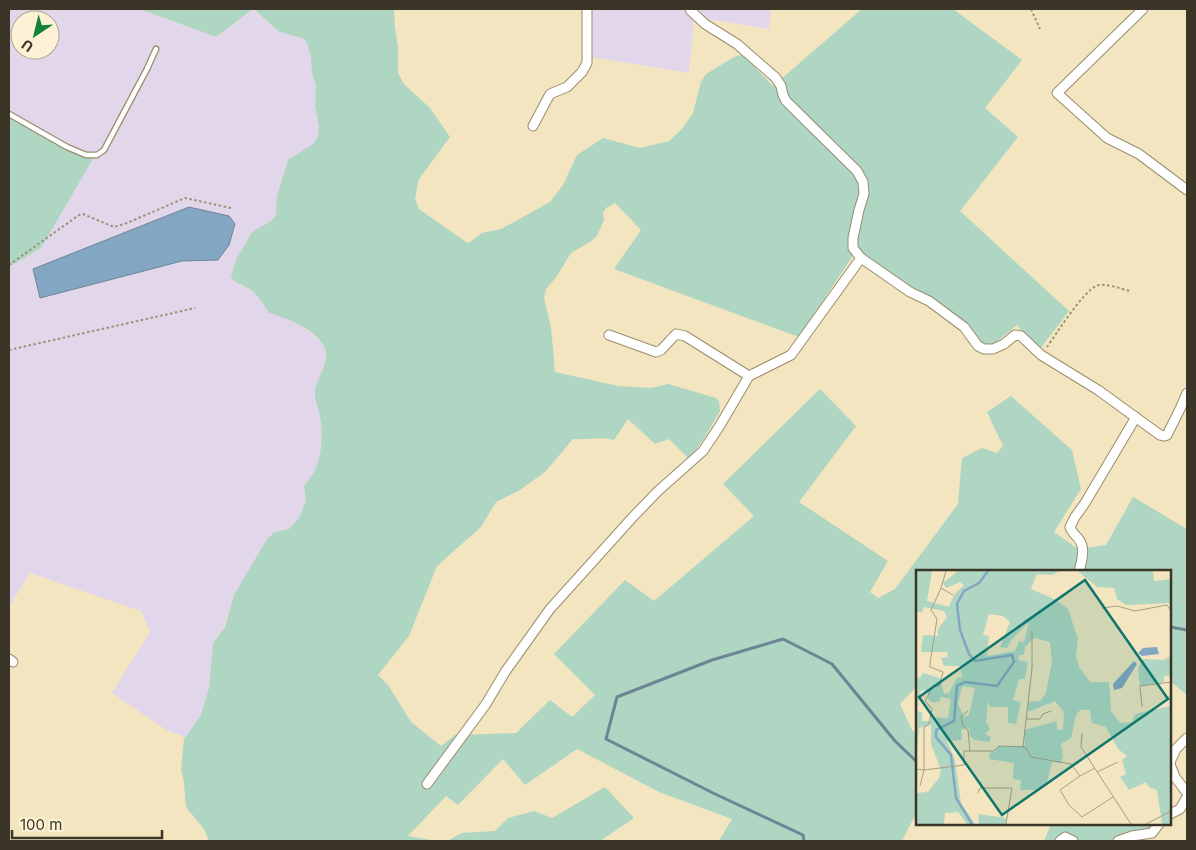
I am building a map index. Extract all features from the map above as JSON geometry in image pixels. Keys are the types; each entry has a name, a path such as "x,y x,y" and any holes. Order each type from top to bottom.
{"street":[{"path":"532,126 550,94 567,87 582,72 586,62 587,9"},
{"path":"690,9 705,24 737,44 776,78 786,101 857,171 863,182 864,194 853,238 853,248 861,258 910,292 929,301 957,322 974,339 978,346 984,349 993,349 1004,344 1015,335 1021,336 1041,355 1098,390 1160,435 1167,435 1187,393"},
{"path":"1143,9 1057,93 1107,138 1138,154 1187,190"},
{"path":"427,784 486,704 505,672 550,608 658,491 702,451 719,427 748,376 791,355 861,258"},
{"path":"608,335 656,352 661,350 676,334 685,336 748,376"},
{"path":"1078,570 1082,561 1082,544 1071,532 1070,527 1136,417"},
{"path":"1171,761 1176,749 1187,738"},
{"path":"1171,766 1175,777 1187,793"},
{"path":"1171,814 1180,809 1187,797"},
{"path":"1118,841 1152,832 1158,825"},
{"path":"1060,841 1065,836 1073,841"}],"lane":[{"path":"9,114 86,155 97,155 104,150 148,70 156,49"}],"path":[{"path":"1031,9 1040,29"},
{"path":"9,265 79,215 84,214 114,226 128,223 185,198 231,208"},
{"path":"1041,355 1085,296 1096,286 1108,285 1130,291"},
{"path":"9,350 195,308"}],"shaded area":[{"path":"9,9 140,9 216,37 254,9 278,31 304,39 311,57 312,74 316,85 315,107 319,126 318,136 313,144 288,160 277,196 276,215 271,221 252,232 235,282 248,288 261,298 269,313 298,324 313,334 324,345 326,360 315,391 322,423 321,453 316,469 304,486 306,500 299,518 289,529 275,532 234,595 224,627 213,643 209,688 201,715 186,737 168,731 112,693 150,632 141,611 30,573 9,607 9,267 41,248 9,116"},
{"path":"584,9 771,9 769,29 694,17 689,73 584,56"}],"green space":[{"path":"140,9 253,9 216,37"},
{"path":"254,9 394,9 398,47 398,73 404,84 430,108 450,137 419,179 415,198 419,209 469,243 482,233 501,229 550,202 563,185 577,155 603,138 640,148 669,141 682,129 693,113 701,82 706,74 734,57 740,55 746,58 773,86 862,9 953,9 1022,60 985,108 1018,137 960,211 1069,311 1040,349 1034,346 1017,325 995,343 981,346 968,329 854,254 799,337 614,269 641,230 615,203 606,208 603,213 604,220 597,236 571,253 557,276 546,289 544,298 551,327 555,372 618,386 651,388 668,384 716,398 719,401 720,411 689,459 669,439 655,444 628,419 614,440 604,438 573,439 545,472 520,490 496,502 481,527 437,566 409,636 378,675 388,685 411,722 441,746 455,735 516,733 550,700 572,717 595,695 554,654 625,580 654,601 754,516 723,484 820,389 856,426 799,502 888,561 870,592 878,598 895,589 958,504 962,458 982,448 997,453 1003,446 987,412 1011,396 1072,450 1081,489 1054,532 1078,549 1106,545 1133,497 1187,529 1187,695 1171,682 1171,570 916,570 916,687 900,704 912,730 916,733 916,814 902,841 719,841 732,819 659,792 577,749 525,785 503,759 458,805 446,796 408,836 437,841 209,841 204,829 186,807 181,770 184,739 201,715 209,688 213,643 225,627 234,595 267,539 275,532 289,529 299,518 306,500 304,486 317,465 322,436 315,390 325,363 326,351 324,346 307,329 292,321 269,313 255,293 237,283 231,277 236,260 252,232 271,221 276,215 277,196 288,160 313,144 318,136 319,126 315,107 316,85 312,74 311,57 307,43 304,39 278,31"},
{"path":"9,116 94,157 41,248 9,267"},
{"path":"605,787 634,818 600,841 447,841 462,833 495,831 508,818 534,811 552,818"},
{"path":"1051,825 1155,825 1138,836 1135,841 1044,841"}],"water":[{"path":"189,207 229,216 235,224 229,245 218,260 182,261 40,298 33,269"}],"waterway":[{"path":"1171,627 1187,630"},
{"path":"804,841 803,835 713,793 606,739 617,697 712,660 783,639 832,664 895,741 916,761"}]}
